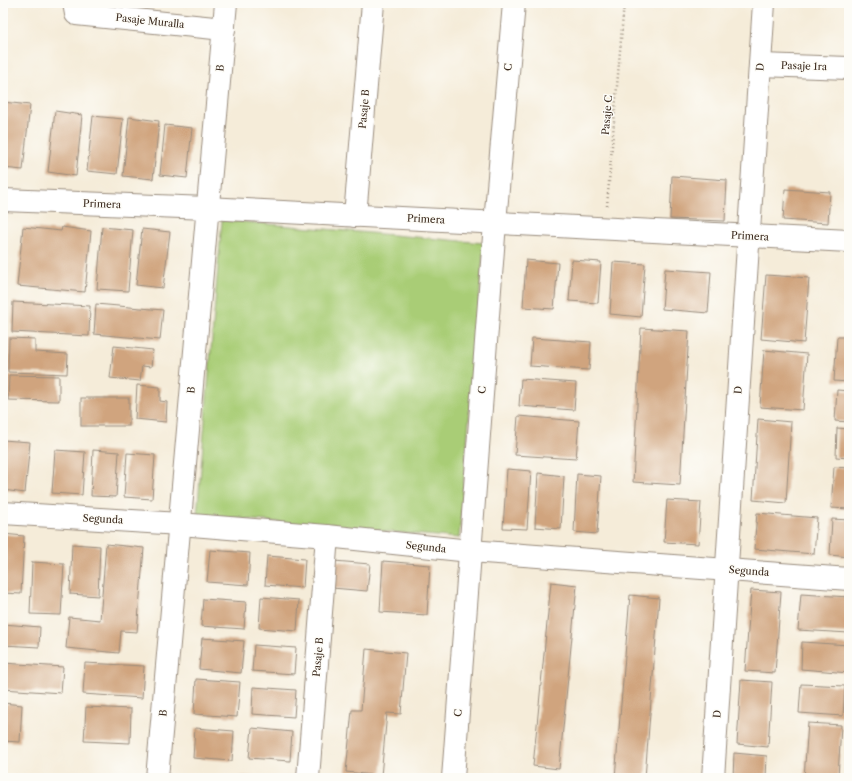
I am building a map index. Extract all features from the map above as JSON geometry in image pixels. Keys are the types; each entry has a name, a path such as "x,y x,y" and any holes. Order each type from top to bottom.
{"street":[{"name":"B","path":"157,778 226,3"},
{"name":"Pasaje B","path":"355,216 373,3"},
{"name":"C","path":"453,778 495,223 514,3"},
{"name":"D","path":"713,778 764,3"},
{"name":"Pasaje Muralla","path":"75,8 224,29"},
{"name":"Pasaje 1ra","path":"760,65 849,68"},
{"name":"Primera","path":"3,200 207,208 849,241"},
{"name":"Segunda","path":"3,513 180,524 327,536 470,551 849,579"},
{"name":"Pasaje B","path":"308,778 327,536"}],"path":[{"name":"Pasaje C","path":"605,229 624,3"}],"green space":[{"path":"222,220 484,243 459,538 197,515"}],"building":[{"path":"3,102 30,105 23,170 3,168"},
{"path":"55,111 82,115 76,176 48,172"},
{"path":"93,116 123,119 117,174 87,171"},
{"path":"129,117 159,121 153,179 123,176"},
{"path":"165,125 192,128 187,178 160,175"},
{"path":"672,176 727,180 725,221 670,219"},
{"path":"785,189 830,192 828,223 783,220"},
{"path":"23,227 61,231 62,227 91,231 85,292 17,286"},
{"path":"102,227 133,230 128,291 97,289"},
{"path":"142,229 170,232 163,288 136,285"},
{"path":"526,260 558,263 554,309 523,307"},
{"path":"572,260 601,262 598,303 569,301"},
{"path":"613,262 645,264 641,317 610,314"},
{"path":"665,269 711,272 708,313 662,309"},
{"path":"766,275 809,278 804,343 761,339"},
{"path":"13,302 90,306 89,336 12,332"},
{"path":"96,304 163,310 160,340 94,334"},
{"path":"849,305 849,328 846,327"},
{"path":"641,328 689,331 680,485 633,482"},
{"path":"837,337 849,337 849,382 834,381"},
{"path":"9,338 35,339 35,352 68,354 67,374 8,372"},
{"path":"532,338 591,342 589,370 530,366"},
{"path":"114,346 153,350 151,367 142,366 140,381 110,378"},
{"path":"764,350 807,354 803,410 760,407"},
{"path":"9,375 59,376 59,401 8,400"},
{"path":"521,379 576,383 574,410 519,406"},
{"path":"137,385 160,387 160,401 167,402 166,422 135,419"},
{"path":"837,390 849,391 849,422 835,421"},
{"path":"81,398 129,398 129,426 81,426"},
{"path":"518,416 579,421 576,459 515,455"},
{"path":"758,419 791,422 786,503 753,500"},
{"path":"837,428 849,429 849,458 836,457"},
{"path":"3,440 30,442 25,493 3,490"},
{"path":"55,450 85,452 82,495 52,493"},
{"path":"93,450 119,452 116,497 91,496"},
{"path":"127,453 155,455 152,499 124,497"},
{"path":"834,467 849,468 849,509 831,508"},
{"path":"507,469 531,471 527,529 503,528"},
{"path":"538,473 564,476 561,529 535,527"},
{"path":"577,474 601,476 597,534 574,532"},
{"path":"667,500 701,502 698,544 664,542"},
{"path":"757,513 817,518 814,554 754,549"},
{"path":"832,519 849,520 849,557 830,555"},
{"path":"3,534 24,536 21,594 3,593"},
{"path":"72,544 100,546 98,596 70,594"},
{"path":"106,544 144,548 137,632 121,631 119,653 66,648 69,617 100,620"},
{"path":"210,550 250,553 248,585 207,582"},
{"path":"267,556 305,559 303,588 265,585"},
{"path":"334,561 370,564 367,591 332,588"},
{"path":"383,561 430,565 427,615 380,612"},
{"path":"32,562 64,564 61,615 30,614"},
{"path":"551,582 577,585 559,769 533,766"},
{"path":"751,590 781,592 775,673 745,671"},
{"path":"801,594 849,597 849,633 798,630"},
{"path":"630,595 659,598 645,778 615,778"},
{"path":"261,597 299,600 297,631 259,628"},
{"path":"203,599 246,602 244,629 201,626"},
{"path":"3,624 40,627 39,647 3,645"},
{"path":"202,638 244,641 241,673 199,669"},
{"path":"802,642 849,645 849,673 801,669"},
{"path":"254,645 296,648 294,674 252,671"},
{"path":"366,649 406,653 401,714 387,713 381,776 346,772 352,710 361,710"},
{"path":"3,663 63,667 61,693 3,689"},
{"path":"85,663 144,666 142,698 83,694"},
{"path":"196,679 240,682 237,717 194,714"},
{"path":"741,680 772,682 768,747 737,744"},
{"path":"801,684 845,686 843,716 799,713"},
{"path":"253,687 296,690 294,717 252,714"},
{"path":"3,703 22,705 20,742 3,741"},
{"path":"86,707 131,709 130,743 84,741"},
{"path":"808,723 841,725 838,778 804,778"},
{"path":"195,728 234,731 232,761 193,758"},
{"path":"252,728 292,732 290,761 249,758"},
{"path":"734,753 767,756 766,778 733,778"},
{"path":"3,776 15,777 15,778 3,778"},
{"path":"242,776 257,777 257,778 241,778"}]}
